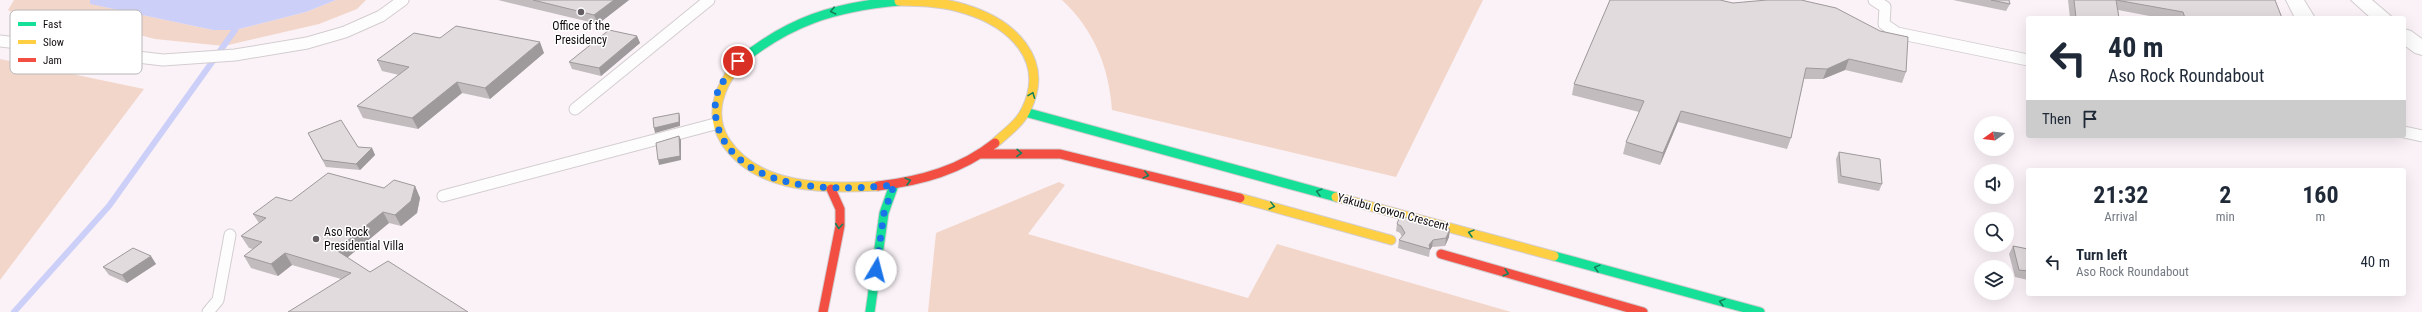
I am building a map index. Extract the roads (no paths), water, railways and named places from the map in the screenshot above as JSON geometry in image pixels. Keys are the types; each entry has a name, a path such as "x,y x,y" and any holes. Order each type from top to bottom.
{"street":[{"path":"2295,0 2304,16"},
{"path":"2360,0 2380,16"},
{"path":"929,1 967,9 998,21 1020,39 1034,61 1036,86 1026,112 1010,131 980,154 940,172 894,185 862,189 831,189 788,182 752,168 727,148 715,124 718,91 738,61 773,34 817,15 869,2 929,1"},
{"path":"2406,37 2422,50"},
{"path":"2406,49 2422,50"},
{"name":"Yakubu Gowon Crescent","path":"1026,112 1760,312"},
{"path":"980,154 1060,154 1082,158 1290,211 1391,240"},
{"path":"870,312 884,213 894,185"},
{"path":"823,312 840,226 840,209 831,189"},
{"path":"1442,254 1643,312"}],"lane":[{"path":"142,58 163,60 235,55 307,43 345,32 381,16 403,0"},
{"path":"575,109 709,0"},
{"path":"1874,0 1884,2 1884,24 1897,33 2026,60"},
{"path":"0,41 10,42"},
{"path":"443,196 715,124"},
{"path":"2406,132 2422,136"},
{"path":"208,312 218,300 230,235"}],"water":[{"path":"90,0 336,0 306,12 235,30 213,30 142,15 142,10 118,10 90,4"}],"waterway":[{"path":"14,312 109,206 235,30 237,23"}],"place":[{"name":"Office of the Presidency","path":"581,12"},
{"name":"Aso Rock Presidential Villa","path":"316,239"}]}
